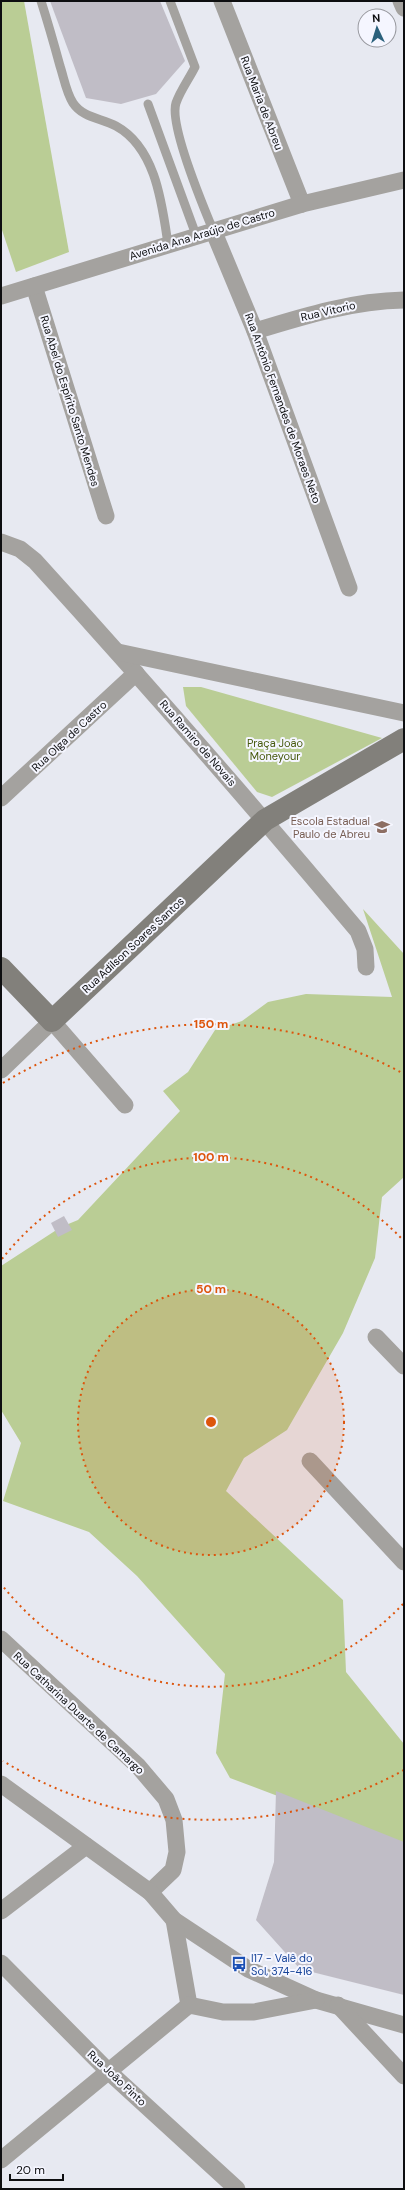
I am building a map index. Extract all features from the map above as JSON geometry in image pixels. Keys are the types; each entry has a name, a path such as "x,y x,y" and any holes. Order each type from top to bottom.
{"street":[{"name":"Rua Maria de Abreu","path":"222,1 302,204"},
{"path":"401,1 404,8"},
{"name":"Avenida Ana Araújo de Castro","path":"1,296 196,235 302,204 404,180"},
{"name":"Rua Antônio Fernandes de Moraes Neto","path":"213,230 255,331 349,588"},
{"name":"Rua Abel do Espírito Santo Mendes","path":"34,286 106,516"},
{"name":"Rua Vitorio","path":"255,331 314,312 382,300 404,300"},
{"name":"Rua Ramiro de Novais","path":"1,542 20,548 35,561 118,652 265,820 358,931 365,949 366,967"},
{"path":"118,652 404,713"},
{"name":"Rua Olga de Castro","path":"1,798 136,673"},
{"name":"Rua Adilson Soares Santos","path":"1,1070 265,820 404,739"},
{"path":"1,968 52,1021 125,1105"},
{"path":"376,1337 404,1366"},
{"path":"310,1461 404,1562"},
{"name":"Rua Catharina Duarte de Camargo","path":"1,1639 138,1766 166,1799 174,1820 177,1852 172,1870 150,1892"},
{"path":"1,1784 150,1892 174,1920 248,1969 316,2000 338,2005 404,2025"},
{"path":"1,1911 86,1846"},
{"path":"174,1920 189,2005"},
{"name":"Rua João Pinto","path":"1,1963 108,2071 237,2189"},
{"path":"189,2005 223,2012 254,2012 286,2008 316,2000"},
{"path":"1,2160 189,2005"},
{"path":"338,2005 404,2076"}],"lane":[{"path":"41,1 66,86 73,103 82,113 116,126 136,141 148,163 162,199 168,244"},
{"path":"170,1 195,67 176,102 174,112 177,130 213,230"},
{"path":"148,104 196,235"}],"green space":[{"path":"1,1 24,1 69,252 16,272 1,227"},
{"name":"Praça João Moneyour","path":"183,687 201,687 382,738 272,797 257,792 186,706"},
{"path":"363,909 404,954 404,1177 382,1197 375,1258 343,1333 287,1430 244,1458 226,1491 343,1600 346,1672 404,1744 404,1844 230,1778 216,1753 225,1674 137,1576 89,1532 3,1501 21,1443 1,1410 1,1266 61,1227 78,1220 180,1111 163,1091 188,1072 215,1030 242,1021 268,1002 306,994 392,997"}],"building":[{"path":"50,1 160,1 185,61 156,94 121,104 86,98"},
{"path":"64,1216 72,1230 58,1237 51,1223"},
{"path":"276,1791 404,1842 404,1995 300,1969 256,1920 274,1862"}],"place":[{"name":"Escola Estadual Paulo de Abreu","path":"382,827"},
{"name":"I17 - Valê do Sol, 374-416","path":"239,1964"}]}
